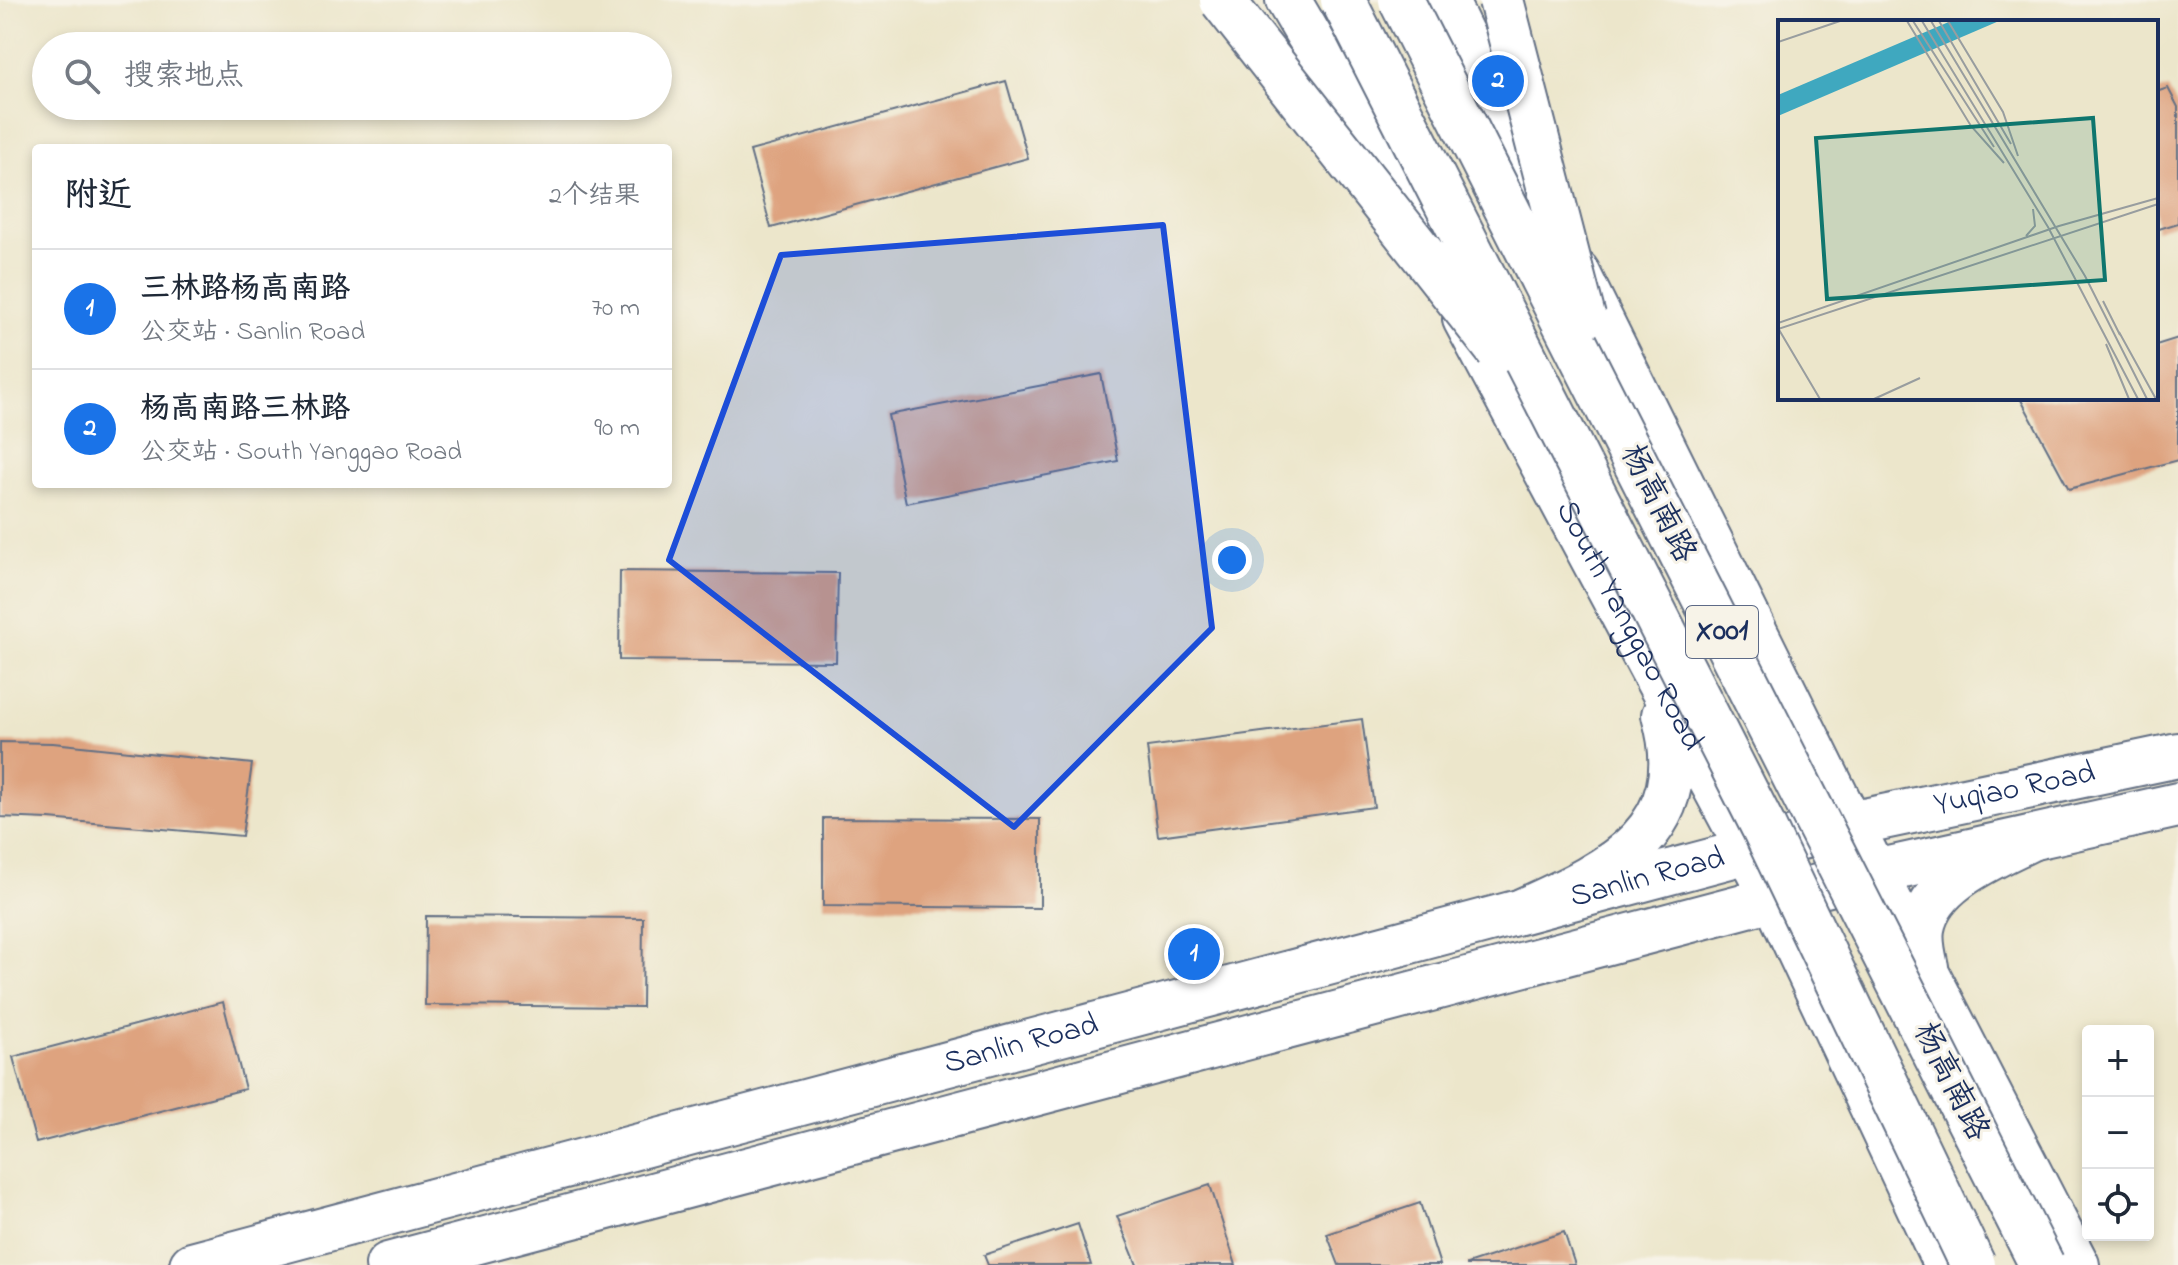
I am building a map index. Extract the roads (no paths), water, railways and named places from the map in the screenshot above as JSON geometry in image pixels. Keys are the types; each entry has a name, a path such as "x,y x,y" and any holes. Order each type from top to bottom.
{"main road":[{"name":"X001","path":"1222,0 1556,423"},
{"name":"South Yanggao Road","path":"1288,0 1386,169 1774,898 1946,1265"},
{"name":"杨高南路","path":"1343,0 1763,826 1973,1265"},
{"name":"杨高南路","path":"1401,0 2042,1265"},
{"name":"杨高南路","path":"1445,0 1484,85 1850,824"},
{"name":"X001","path":"1501,0 1605,401"},
{"path":"1524,910 1578,886 1611,865 1641,842 1661,813 1672,774 1671,738 1653,674"},
{"name":"Yuqiao Road","path":"1850,824 2178,755"},
{"name":"Yuqiao Road","path":"1876,872 2178,805"},
{"path":"1850,824 2077,1265"},
{"name":"Sanlin Road","path":"192,1265 1850,824"},
{"path":"1928,973 1922,947 1923,926 1932,906 1963,875 2031,838"},
{"name":"Sanlin Road","path":"388,1265 1876,872"}],"place":[{"name":"杨高南路三林路","path":"1498,81"},
{"name":"三林路杨高南路","path":"1194,954"}]}
